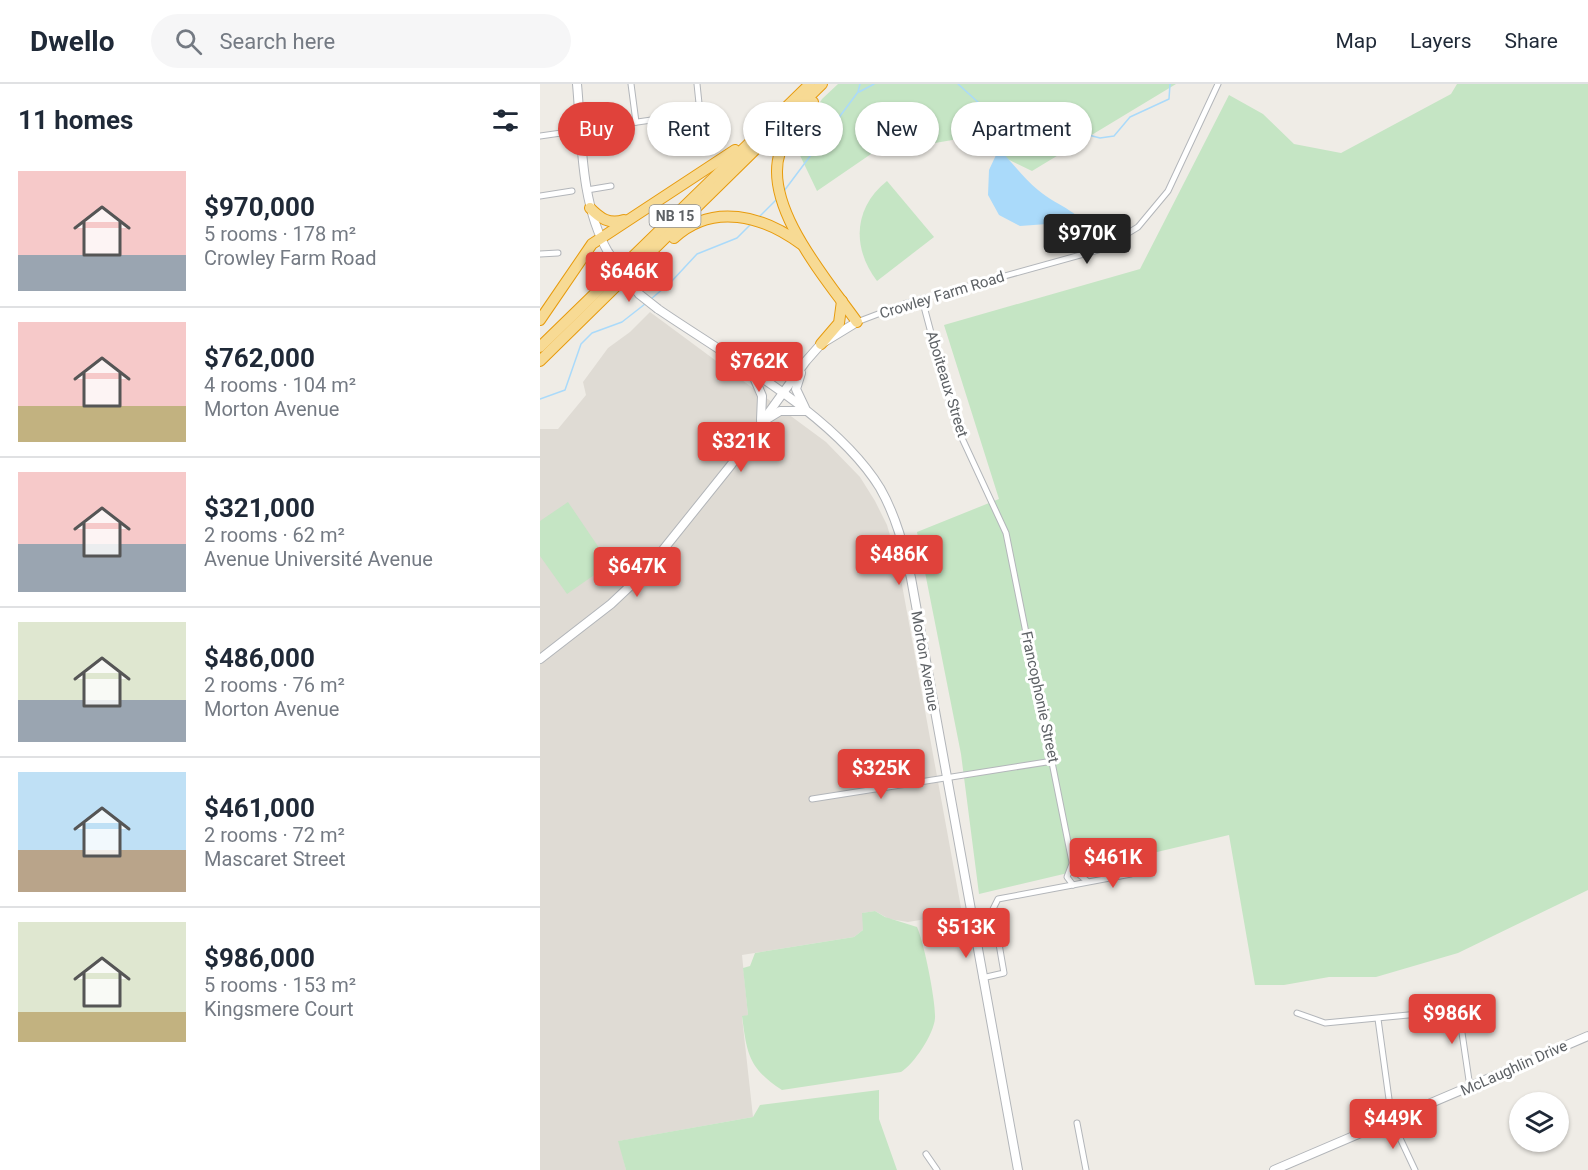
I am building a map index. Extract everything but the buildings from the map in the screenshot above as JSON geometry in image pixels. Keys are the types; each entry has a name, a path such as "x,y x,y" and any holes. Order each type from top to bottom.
{"highway":[{"path":"540,320 592,244 737,149 805,84"},
{"name":"NB 15","path":"540,347 810,84"},
{"name":"NB 15","path":"540,361 822,84"},
{"path":"829,84 795,122 784,143 779,153 778,184 783,206 804,246 857,322"},
{"path":"590,208 602,219 616,222 630,218"},
{"path":"581,321 609,300 682,230 705,220 745,216 766,222 804,246"},
{"path":"821,344 839,323 842,301"}],"street":[{"name":"Morton Avenue","path":"577,84 579,102"},
{"path":"631,84 636,122 700,113 697,84"},
{"name":"Crowley Farm Road","path":"540,658 611,603 646,572 681,530 821,344 857,322 922,299 1102,249 1138,227 1168,191 1218,84"},
{"path":"540,136 558,133"},
{"name":"Morton Avenue","path":"584,156 590,208 600,239 622,274 639,294 807,411 852,451 867,470 891,510 902,536 1018,1170"},
{"path":"587,190 611,186"},
{"path":"540,196 572,191"},
{"path":"540,254 558,253"},
{"name":"Aboiteaux Street","path":"922,299 955,423 1006,533"},
{"path":"751,372 780,375 789,373 806,361"},
{"path":"760,424 780,411 807,411 796,389 806,361"},
{"path":"751,372 762,396 760,424"},
{"name":"Francophonie Street","path":"1006,533 1072,862 1073,872 1067,877 1069,884"},
{"path":"812,799 1053,761"},
{"path":"1073,872 1080,879"},
{"path":"982,978 1004,973 993,909 996,901 1069,884 1080,879 1131,874"},
{"path":"1457,999 1470,1088"},
{"path":"1297,1013 1325,1023 1429,1013"},
{"path":"1378,1018 1392,1120 1415,1170"},
{"name":"McLaughlin Drive","path":"1274,1170 1588,1036"},
{"path":"1077,1123 1086,1170"},
{"path":"926,1154 937,1170"}],"shaded area":[{"path":"650,312 826,442 860,477 875,501 887,525 898,563 962,913 908,922 889,919 875,911 863,913 863,930 854,937 742,955 748,1015 742,1017 753,1117 619,1141 626,1170 540,1170 540,429 558,429 586,395 583,382 608,348 630,332"}],"green space":[{"path":"838,84 1176,84 1092,135 1092,102 951,102 951,140 939,142 939,102 855,102 855,156 868,156 817,191 800,156 843,156 843,102 820,102"},
{"path":"1457,84 1588,84 1588,890 1458,953 1376,977 1329,977 1284,985 1255,985 1229,835 979,894 961,754 917,532 999,499 944,325 1140,269 1229,95 1263,114 1294,144 1341,153 1451,94"},
{"path":"1001,156 1057,156 1032,171"},
{"path":"887,181 934,237 877,281 863,255 860,229 862,216 868,203"},
{"path":"568,502 610,564 567,594 540,556 540,521"},
{"path":"875,911 885,917 917,927 926,958 935,1010 934,1025 927,1040 912,1062 901,1072 782,1090 756,1067 748,1050 742,1016 748,1015 743,968 750,966 755,953 854,937 863,930 862,913"},
{"path":"879,1090 879,1119 897,1170 626,1170 618,1141 753,1117 760,1105"}],"water":[{"path":"996,156 1006,156 1038,190 1077,216 1088,230 1092,241 1080,246 1047,224 1020,226 999,215 988,195 989,170"}],"waterway":[{"path":"784,191 858,92 860,84"},
{"path":"859,92 874,84"},
{"path":"958,84 978,102"},
{"path":"1092,136 1100,138 1114,136 1130,117 1169,99 1170,84"},
{"path":"759,217 777,199"},
{"path":"651,299 671,282 697,254 737,238 751,224"},
{"path":"540,399 565,390 581,344 592,333 622,322 645,304"}]}
